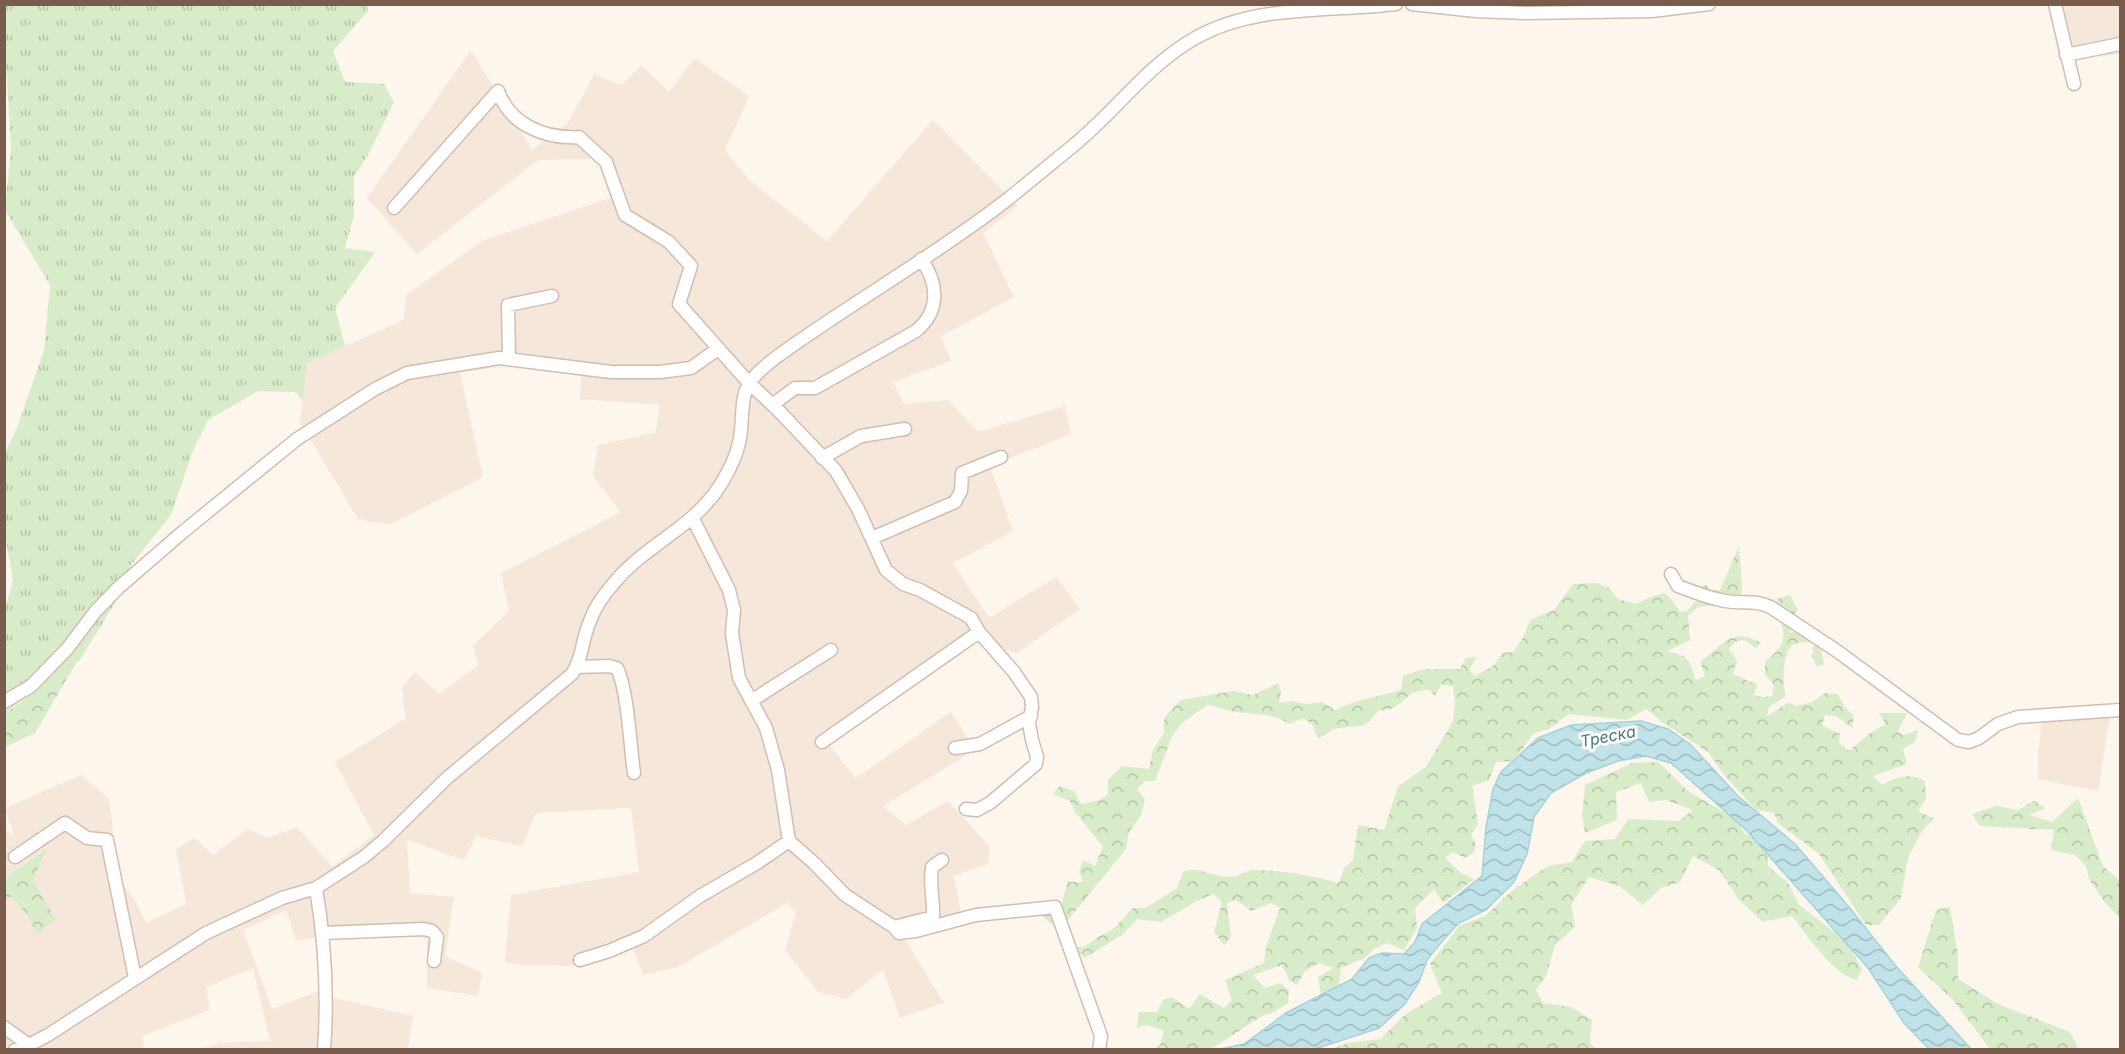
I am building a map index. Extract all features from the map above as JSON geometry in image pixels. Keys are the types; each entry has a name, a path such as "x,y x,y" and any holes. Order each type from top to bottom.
{"street":[{"path":"15,1050 29,1045 206,933 282,898 316,888 364,857 383,841 447,778 566,679 577,667 589,621 612,585 632,562 693,519 708,503 732,466 739,442 744,394 758,372 1006,200 1077,143 1147,75 1196,37 1239,20 1278,12 1396,4"},
{"path":"1412,4 1476,11 1527,13 1652,11 1709,4"},
{"path":"2055,4 2074,84"},
{"path":"2066,55 2121,44"},
{"path":"394,208 498,91 501,99 518,120 541,133 579,137 606,162 625,215 669,242 691,266 679,304 749,383 836,471 858,509 886,570 903,584 920,590 971,618 979,632 1014,672 1031,697 1029,723 1037,757 1036,764 990,803 977,810 966,809"},
{"path":"772,405 795,388 815,388 925,324 933,313 935,299 932,281 921,259"},
{"path":"509,359 508,305 552,296"},
{"path":"4,702 31,686 68,649 95,612 118,588 297,439 352,401 407,373 500,358 611,372 660,372 691,368 718,349"},
{"path":"822,458 861,436 905,429"},
{"path":"872,538 955,502 961,491 962,473 1001,457"},
{"path":"693,519 729,590 734,610 732,633 740,678 766,728 778,770 789,841 845,895 894,927 899,933 916,931 976,915 1055,907 1101,1036 1099,1050"},
{"path":"1671,574 1678,586 1711,598 1727,602 1762,603 1772,608 1855,664 1958,740 1969,742 1979,738 1998,724 2018,717 2121,710"},
{"path":"822,742 979,632"},
{"path":"751,701 831,650"},
{"path":"577,667 617,668 621,676 634,773"},
{"path":"955,748 980,744 1031,716"},
{"path":"15,857 65,823 87,838 107,840 135,978"},
{"path":"580,960 644,936 691,902 789,841"},
{"path":"894,927 933,917 930,882 932,867 942,860"},
{"path":"316,888 323,933 327,1013 324,1050"},
{"path":"323,933 424,929 432,931 437,937 434,961"},
{"path":"4,1027 29,1045"}],"shaded area":[{"path":"2048,5 2120,5 2120,54 2060,62"},
{"path":"471,50 532,150 568,123 594,74 622,85 641,65 669,92 695,58 749,96 725,150 749,180 827,241 933,120 1018,206 983,233 1014,297 941,336 951,361 893,382 904,404 948,400 978,432 1065,406 1071,434 990,466 1013,531 953,563 989,618 1056,577 1080,609 1017,653 976,642 828,744 856,778 951,712 975,750 883,806 906,825 948,801 990,847 988,864 954,876 963,923 904,938 944,1003 900,1018 883,969 846,999 818,992 785,950 796,912 787,903 678,967 643,975 633,949 575,966 519,965 505,962 511,895 639,872 631,808 536,813 522,846 476,836 464,860 407,840 410,893 454,897 445,956 482,973 478,996 427,988 427,939 386,931 296,940 286,910 243,930 272,1009 316,992 413,1016 408,1049 199,1049 221,1043 270,1041 253,968 206,987 210,1010 142,1036 144,1049 5,1049 5,900 12,895 27,915 37,934 56,919 33,880 45,849 5,878 4,827 15,838 5,808 81,775 109,799 119,879 135,900 146,923 186,904 176,849 195,838 213,855 248,829 268,838 297,827 332,867 374,835 335,762 405,719 402,687 415,672 439,694 479,665 473,646 509,611 501,573 621,512 593,476 598,445 655,433 660,405 580,399 581,375 509,365 460,373 483,477 389,525 358,519 300,422 307,363 404,320 406,295 484,240 611,198 597,159 538,160 417,254 367,198"},
{"path":"2112,703 2098,791 2038,779 2043,709"}],"green space":[{"path":"5,5 367,5 368,11 333,51 345,82 384,84 394,102 369,153 354,177 354,215 345,248 375,252 335,308 345,346 307,363 303,400 295,392 258,391 208,420 192,453 171,515 130,566 115,603 79,661 5,714 5,609 13,580 5,534 5,453 17,428 44,350 50,285 5,210 11,149"},
{"path":"1739,546 1742,587 1740,603 1698,607 1688,616 1690,640 1667,651 1681,655 1688,660 1696,680 1705,676 1700,662 1722,644 1735,637 1751,638 1761,643 1756,648 1744,640 1734,642 1729,650 1737,660 1733,674 1758,685 1753,695 1772,696 1774,685 1765,675 1765,661 1783,640 1777,599 1790,595 1798,610 1791,618 1791,632 1808,633 1821,647 1824,665 1817,666 1812,657 1814,642 1794,644 1785,661 1786,696 1769,707 1767,716 1789,702 1796,706 1812,702 1825,693 1838,694 1845,707 1854,716 1852,728 1836,716 1825,715 1822,725 1840,734 1839,743 1849,751 1870,733 1886,724 1879,713 1907,713 1898,731 1903,735 1918,730 1915,742 1903,749 1907,764 1873,776 1882,785 1908,776 1925,781 1926,799 1918,811 1934,819 1922,831 1908,857 1901,898 1879,925 1866,925 1819,854 1778,823 1774,813 1756,810 1725,776 1708,752 1663,723 1646,709 1627,720 1569,714 1549,729 1534,733 1513,761 1496,762 1489,780 1472,786 1478,824 1471,835 1476,844 1474,853 1465,858 1452,852 1445,858 1461,873 1474,879 1443,903 1434,889 1415,908 1417,928 1404,950 1387,943 1374,949 1365,958 1341,968 1339,985 1321,995 1318,977 1333,968 1319,963 1305,971 1297,985 1289,980 1282,965 1253,975 1265,988 1280,983 1289,990 1288,1003 1262,1016 1211,1049 1155,1049 1160,1045 1164,1031 1147,1025 1137,1028 1139,1012 1157,1012 1163,1000 1172,997 1189,1009 1200,994 1224,1008 1232,1000 1225,980 1264,963 1266,947 1280,908 1271,903 1251,911 1236,900 1227,903 1231,937 1224,945 1214,932 1222,902 1213,894 1161,922 1137,919 1122,935 1085,958 1071,946 1084,947 1112,930 1133,908 1145,908 1176,889 1184,871 1196,870 1229,877 1252,870 1277,871 1339,883 1344,868 1353,860 1358,825 1384,830 1398,786 1426,767 1453,721 1455,703 1453,686 1441,685 1435,696 1430,690 1422,690 1393,708 1378,711 1365,725 1337,729 1318,739 1313,725 1303,718 1290,724 1273,717 1207,705 1181,724 1172,736 1155,781 1145,781 1137,789 1145,800 1141,815 1129,832 1126,849 1068,920 1053,925 1043,917 1042,906 1060,913 1067,882 1083,882 1079,872 1083,860 1095,866 1103,847 1075,812 1070,801 1053,794 1060,786 1074,791 1081,804 1096,801 1108,795 1108,780 1122,766 1149,769 1153,750 1164,733 1164,718 1181,700 1233,691 1253,695 1278,683 1281,692 1279,703 1322,702 1335,710 1401,690 1403,676 1423,669 1460,669 1466,658 1477,657 1469,670 1475,676 1493,666 1502,653 1513,652 1523,638 1530,620 1554,610 1573,584 1596,583 1609,588 1618,599 1635,604 1665,593 1680,612 1687,611 1697,600 1710,603 1691,589 1707,585 1710,590 1720,590"},
{"path":"79,658 35,733 5,747 5,714"},
{"path":"1658,762 1688,791 1736,819 1745,834 1767,845 1768,866 1788,883 1799,905 1846,941 1862,969 1857,980 1848,977 1830,963 1792,916 1763,922 1739,900 1719,870 1693,856 1680,882 1661,888 1643,905 1619,886 1589,877 1571,905 1575,927 1555,945 1546,976 1536,990 1543,1003 1571,1007 1592,1020 1590,1043 1596,1049 1329,1050 1348,1043 1380,1039 1407,1013 1442,993 1430,964 1459,926 1485,916 1514,889 1548,866 1572,862 1585,841 1615,839 1628,819 1679,821 1693,810 1666,800 1649,802 1641,783 1616,792 1617,820 1585,833 1582,815 1585,785 1632,763"},
{"path":"2078,798 2103,866 2120,881 2120,918 2106,904 2089,879 2086,866 2075,855 2051,850 2054,830 1980,826 1972,814 1996,806 2018,810 2034,801 2046,808 2029,815 2052,822"},
{"path":"47,848 33,880 56,919 37,934 27,915 12,896 5,900 5,878"},
{"path":"1950,907 1958,955 1958,979 1998,1004 2070,1032 2079,1049 1990,1049 1953,1000 1918,967 1936,910"}],"water":[{"name":"Треска","path":"1641,721 1668,729 1690,744 1738,796 1796,845 1895,965 1971,1049 1929,1049 1904,1023 1868,968 1746,830 1671,763 1646,756 1618,761 1586,773 1551,793 1534,817 1527,854 1514,882 1486,910 1459,923 1444,939 1427,960 1419,982 1404,1005 1379,1028 1315,1049 1221,1049 1244,1044 1286,1013 1352,979 1369,958 1382,953 1404,954 1415,942 1422,924 1482,876 1486,827 1493,789 1501,772 1538,738 1571,725"}]}
